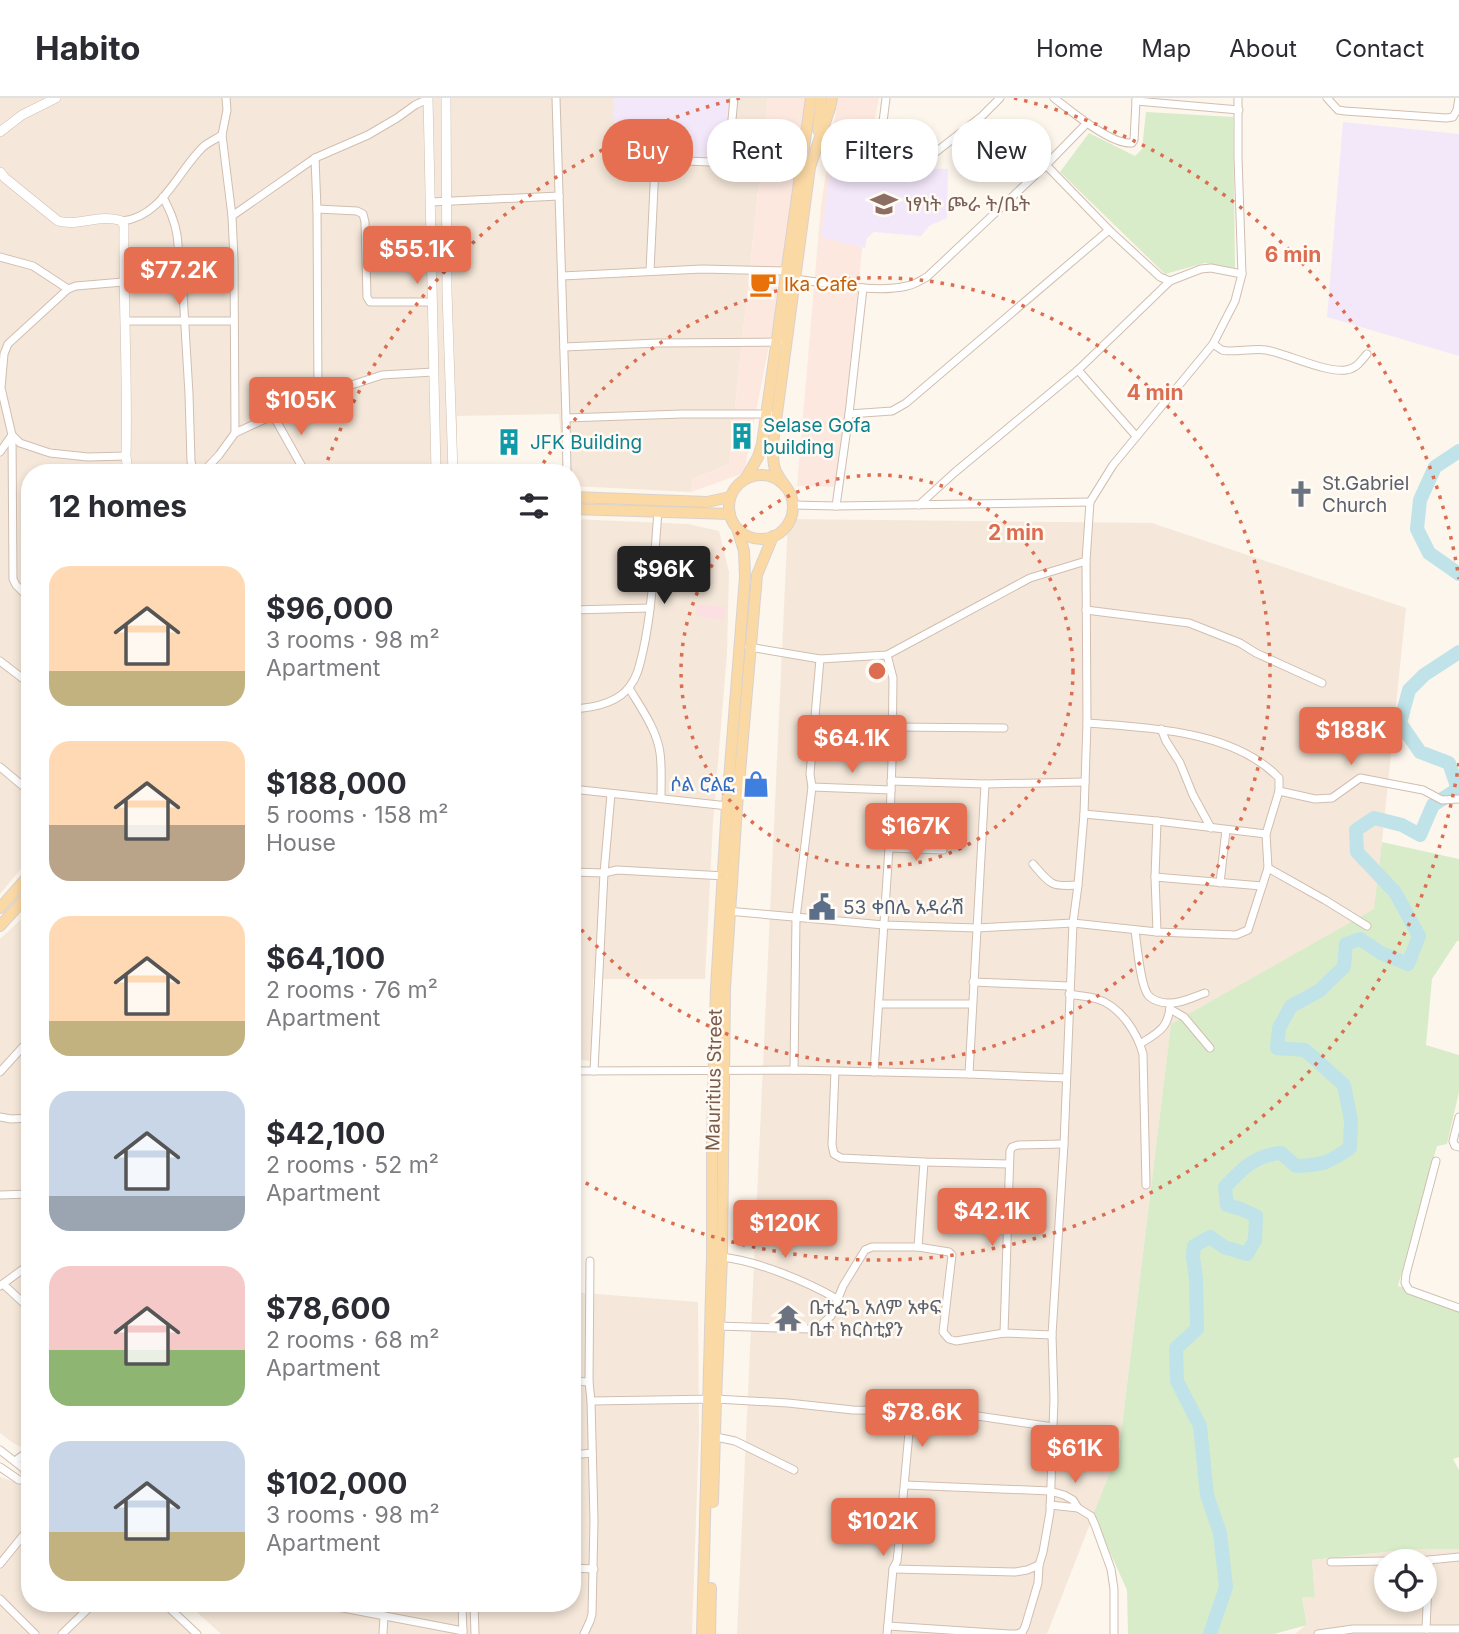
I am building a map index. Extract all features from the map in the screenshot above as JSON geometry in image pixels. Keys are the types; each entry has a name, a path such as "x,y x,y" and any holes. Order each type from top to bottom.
{"main road":[{"path":"807,138 821,99 830,108 817,148 807,164"},
{"path":"786,487 778,479 767,475 756,475 739,483 730,497 730,514 737,528 753,538 773,536 788,524 792,515 791,496 786,487 775,472 772,415 804,182"},
{"path":"746,478 758,457 772,415"},
{"path":"581,498 707,502 730,497"},
{"path":"581,509 730,514"},
{"name":"Mauritius Street","path":"710,1634 712,1256 725,911 745,647 744,551 737,528"},
{"name":"Mauritius Street","path":"745,647 757,575 773,536"},
{"path":"0,908 21,884"},
{"path":"0,926 21,903"},
{"name":"Mauritius Street","path":"711,1399 719,1326 722,1257 719,1069"},
{"name":"Mauritius Street","path":"702,1634 711,1436"}],"street":[{"path":"0,132 22,115 56,98"},
{"path":"226,98 227,110 222,135 232,216 234,260 235,433"},
{"path":"446,98 453,464"},
{"path":"556,98 567,464"},
{"path":"732,119 734,98"},
{"path":"886,98 879,154 886,163 927,159 982,116 1000,98"},
{"path":"1054,98 1087,123 1128,144 1134,140 1136,100 1239,110"},
{"path":"911,1411 888,1630 1021,1633 1038,1583 1039,1565 1048,1532 1050,1505 1054,1427 1052,1335 1073,923 1079,885 1084,814 1087,723 1086,561 1090,502 1113,465 1213,344 1235,301 1242,274 1238,98"},
{"path":"1327,98 1338,110 1446,118 1453,117 1458,111 1459,98"},
{"path":"232,216 314,158 368,135 415,104 428,99 436,464"},
{"path":"1051,160 1087,123"},
{"path":"0,172 58,221 67,223 99,218 134,220 147,213 204,147 222,135"},
{"path":"314,158 317,209 318,396"},
{"path":"650,271 657,162 707,162"},
{"path":"1051,170 1148,267 1170,281"},
{"path":"562,276 702,269 791,275 863,288 911,286 927,277 1028,182"},
{"path":"431,202 559,195"},
{"path":"163,197 177,236 179,281 183,293 192,464"},
{"path":"317,209 357,211 363,214 367,297 370,302 432,302"},
{"path":"122,221 127,464"},
{"path":"849,414 892,411 906,403 1110,230"},
{"path":"0,257 33,266 68,289"},
{"path":"919,505 1078,370 1170,281 1211,268 1242,274"},
{"path":"21,590 13,579 12,435 1,388 4,343 68,289 123,282"},
{"path":"836,506 863,288"},
{"path":"125,321 234,321"},
{"path":"564,347 781,342"},
{"path":"1213,344 1226,351 1265,350 1337,371 1350,370 1367,354"},
{"path":"1078,370 1136,436"},
{"path":"211,464 235,433 318,396 382,375 433,372"},
{"path":"566,418 682,414 772,415"},
{"path":"273,415 301,464"},
{"path":"12,435 20,443 50,453 88,457 126,456"},
{"path":"0,452 12,435"},
{"path":"793,505 1090,502"},
{"path":"581,708 612,701 629,688 637,674 648,626 658,512"},
{"path":"745,647 820,659 887,654 1030,578 1086,561"},
{"path":"581,610 650,608"},
{"path":"1086,610 1189,623 1240,643 1322,683"},
{"path":"874,1072 889,848 893,727 893,678 887,654"},
{"path":"793,1070 796,918 811,787 820,659"},
{"path":"0,661 21,677"},
{"path":"629,688 657,740 661,798"},
{"path":"725,911 884,925 977,928 1073,923 1157,932 1236,934 1248,930 1268,868 1266,834 1279,791 1279,778 1250,755 1217,741 1160,729 1087,723"},
{"path":"893,727 1004,727"},
{"path":"1160,729 1180,763 1211,828"},
{"path":"0,766 21,784"},
{"path":"1279,791 1315,799 1332,798 1360,778 1423,790 1442,800 1459,799"},
{"path":"811,787 1085,782"},
{"path":"969,1074 985,784"},
{"path":"581,790 732,806"},
{"path":"594,1071 604,873 611,794"},
{"path":"1084,814 1266,834"},
{"path":"1157,821 1157,932"},
{"path":"1220,883 1226,830"},
{"path":"889,848 943,850"},
{"path":"1033,864 1052,884 1079,885"},
{"path":"1268,868 1367,926"},
{"path":"581,872 604,873 617,870 728,877"},
{"path":"1155,877 1262,886"},
{"path":"1135,930 1141,972 1149,995 1184,1017 1210,1048"},
{"path":"973,982 1069,990 1108,1004 1131,1027 1143,1054 1146,1185"},
{"path":"1169,1006 1205,993"},
{"path":"879,1004 972,1004"},
{"path":"1140,1044 1166,1025 1169,1006"},
{"path":"0,1072 21,1049"},
{"path":"0,1055 7,1064"},
{"path":"581,1071 793,1070 1066,1079"},
{"path":"835,1071 832,1145 834,1154 841,1158 1009,1164"},
{"path":"0,1117 21,1118"},
{"path":"1459,1117 1453,1141 1455,1146 1459,1147"},
{"path":"1004,1333 1010,1150 1018,1145 1063,1144"},
{"path":"1436,1161 1405,1283 1409,1290 1459,1308"},
{"path":"918,1247 924,1162"},
{"path":"0,1195 21,1194"},
{"path":"719,1326 810,1329 820,1326 831,1316 843,1286 865,1250 872,1247 918,1247 949,1252 952,1255 943,1332 945,1336 964,1341 1004,1333 1052,1335"},
{"path":"722,1257 807,1282 837,1299"},
{"path":"584,1634 592,1614 594,1569 589,1382 590,1261"},
{"path":"21,1271 2,1285 21,1301"},
{"path":"581,1382 589,1382"},
{"path":"591,1401 711,1399 853,1410 943,1411 1054,1427"},
{"path":"711,1436 734,1441 794,1469"},
{"path":"0,1450 21,1466"},
{"path":"581,1454 592,1453"},
{"path":"15,1461 21,1457"},
{"path":"1,1471 21,1480"},
{"path":"905,1485 1050,1491 1073,1500 1078,1508"},
{"path":"1050,1505 1084,1510 1096,1525 1109,1561 1114,1589 1114,1634"},
{"path":"0,1564 21,1538"},
{"path":"1437,1559 1459,1557"},
{"path":"1331,1562 1374,1561"},
{"path":"893,1569 1015,1572 1039,1565"},
{"path":"581,1568 594,1569"},
{"path":"0,1599 34,1634"},
{"path":"62,1634 85,1612"},
{"path":"174,1612 197,1634"},
{"path":"363,1612 463,1632 462,1612"},
{"path":"474,1612 475,1634"},
{"path":"1426,1629 1427,1612"},
{"path":"383,1634 384,1616"},
{"path":"1324,1634 1353,1629 1459,1629"}],"shaded area":[{"path":"0,98 768,98 766,119 707,119 707,182 759,182 729,464 693,479 691,492 581,486 581,464 562,464 559,414 457,416 456,464 21,464 21,869 0,894"},
{"path":"613,98 729,98 728,119 707,119 707,157 693,156 693,119 614,119"},
{"path":"768,98 807,98 804,119 766,119"},
{"path":"838,98 879,98 875,119 835,119"},
{"path":"1343,122 1459,134 1459,356 1327,317"},
{"path":"938,169 948,169 947,218 929,226 921,236 874,232 867,238 865,248 821,237 829,182 938,182"},
{"path":"759,182 796,182 783,274 744,473 691,492 693,479 729,464"},
{"path":"825,182 868,182 840,487 797,486"},
{"path":"581,519 688,524 719,531 729,572 727,653 713,823 705,979 593,979 592,1061 581,1060"},
{"path":"788,519 1152,523 1406,608 1375,909 1171,1025 1119,1450 1047,1634 737,1634"},
{"path":"697,604 725,607 724,620 696,615"},
{"path":"21,919 21,1447 0,1433 0,939"},
{"path":"581,1293 698,1302 699,1433 692,1634 221,1634 197,1612 581,1612"},
{"path":"0,1477 21,1484 21,1612 169,1612 192,1634 0,1634"},
{"path":"1437,1549 1459,1549 1459,1634 1295,1634 1307,1624 1302,1596 1315,1597 1312,1560 1374,1553 1374,1612 1437,1612"}],"green space":[{"path":"1146,112 1233,117 1235,268 1205,263 1165,274 1060,172 1089,133 1135,156 1142,149"},
{"path":"1382,842 1459,859 1459,941 1432,979 1426,1045 1459,1055 1459,1092 1447,1144 1437,1146 1398,1286 1459,1305 1459,1457 1453,1459 1459,1470 1459,1549 1374,1549 1374,1553 1312,1560 1315,1597 1302,1597 1307,1625 1274,1634 1128,1634 1127,1590 1093,1515 1119,1450 1171,1024 1374,909"}],"waterway":[{"path":"1459,451 1435,467 1420,500 1417,529 1429,553 1459,574"},
{"path":"1210,1634 1226,1587 1220,1533 1207,1495 1200,1426 1177,1381 1176,1348 1197,1329 1194,1246 1210,1237 1224,1247 1247,1254 1255,1240 1256,1216 1227,1205 1225,1187 1250,1164 1281,1153 1296,1166 1313,1165 1330,1160 1350,1148 1351,1120 1344,1085 1305,1050 1277,1048 1279,1028 1291,1006 1319,991 1344,967 1346,944 1360,939 1381,953 1408,964 1419,936 1395,892 1357,852 1356,830 1374,818 1402,825 1420,835 1433,805 1458,789 1449,763 1420,752 1400,723 1409,690 1424,675 1459,652"}],"place":[{"name":"ነፃነት ጮራ ት/ቤት","path":"884,204"},
{"name":"Ika Cafe","path":"763,284"},
{"name":"Selase Gofa building","path":"742,436"},
{"name":"JFK Building","path":"509,442"},
{"name":"St.Gabriel Church","path":"1301,494"},
{"name":"ሶል ሮልፎ","path":"756,784"},
{"name":"53 ቀበሌ አዳራሽ","path":"822,907"},
{"name":"ቤተፈጌ አለም አቀፍ ቤተ ክርስቲያን","path":"788,1318"}]}
